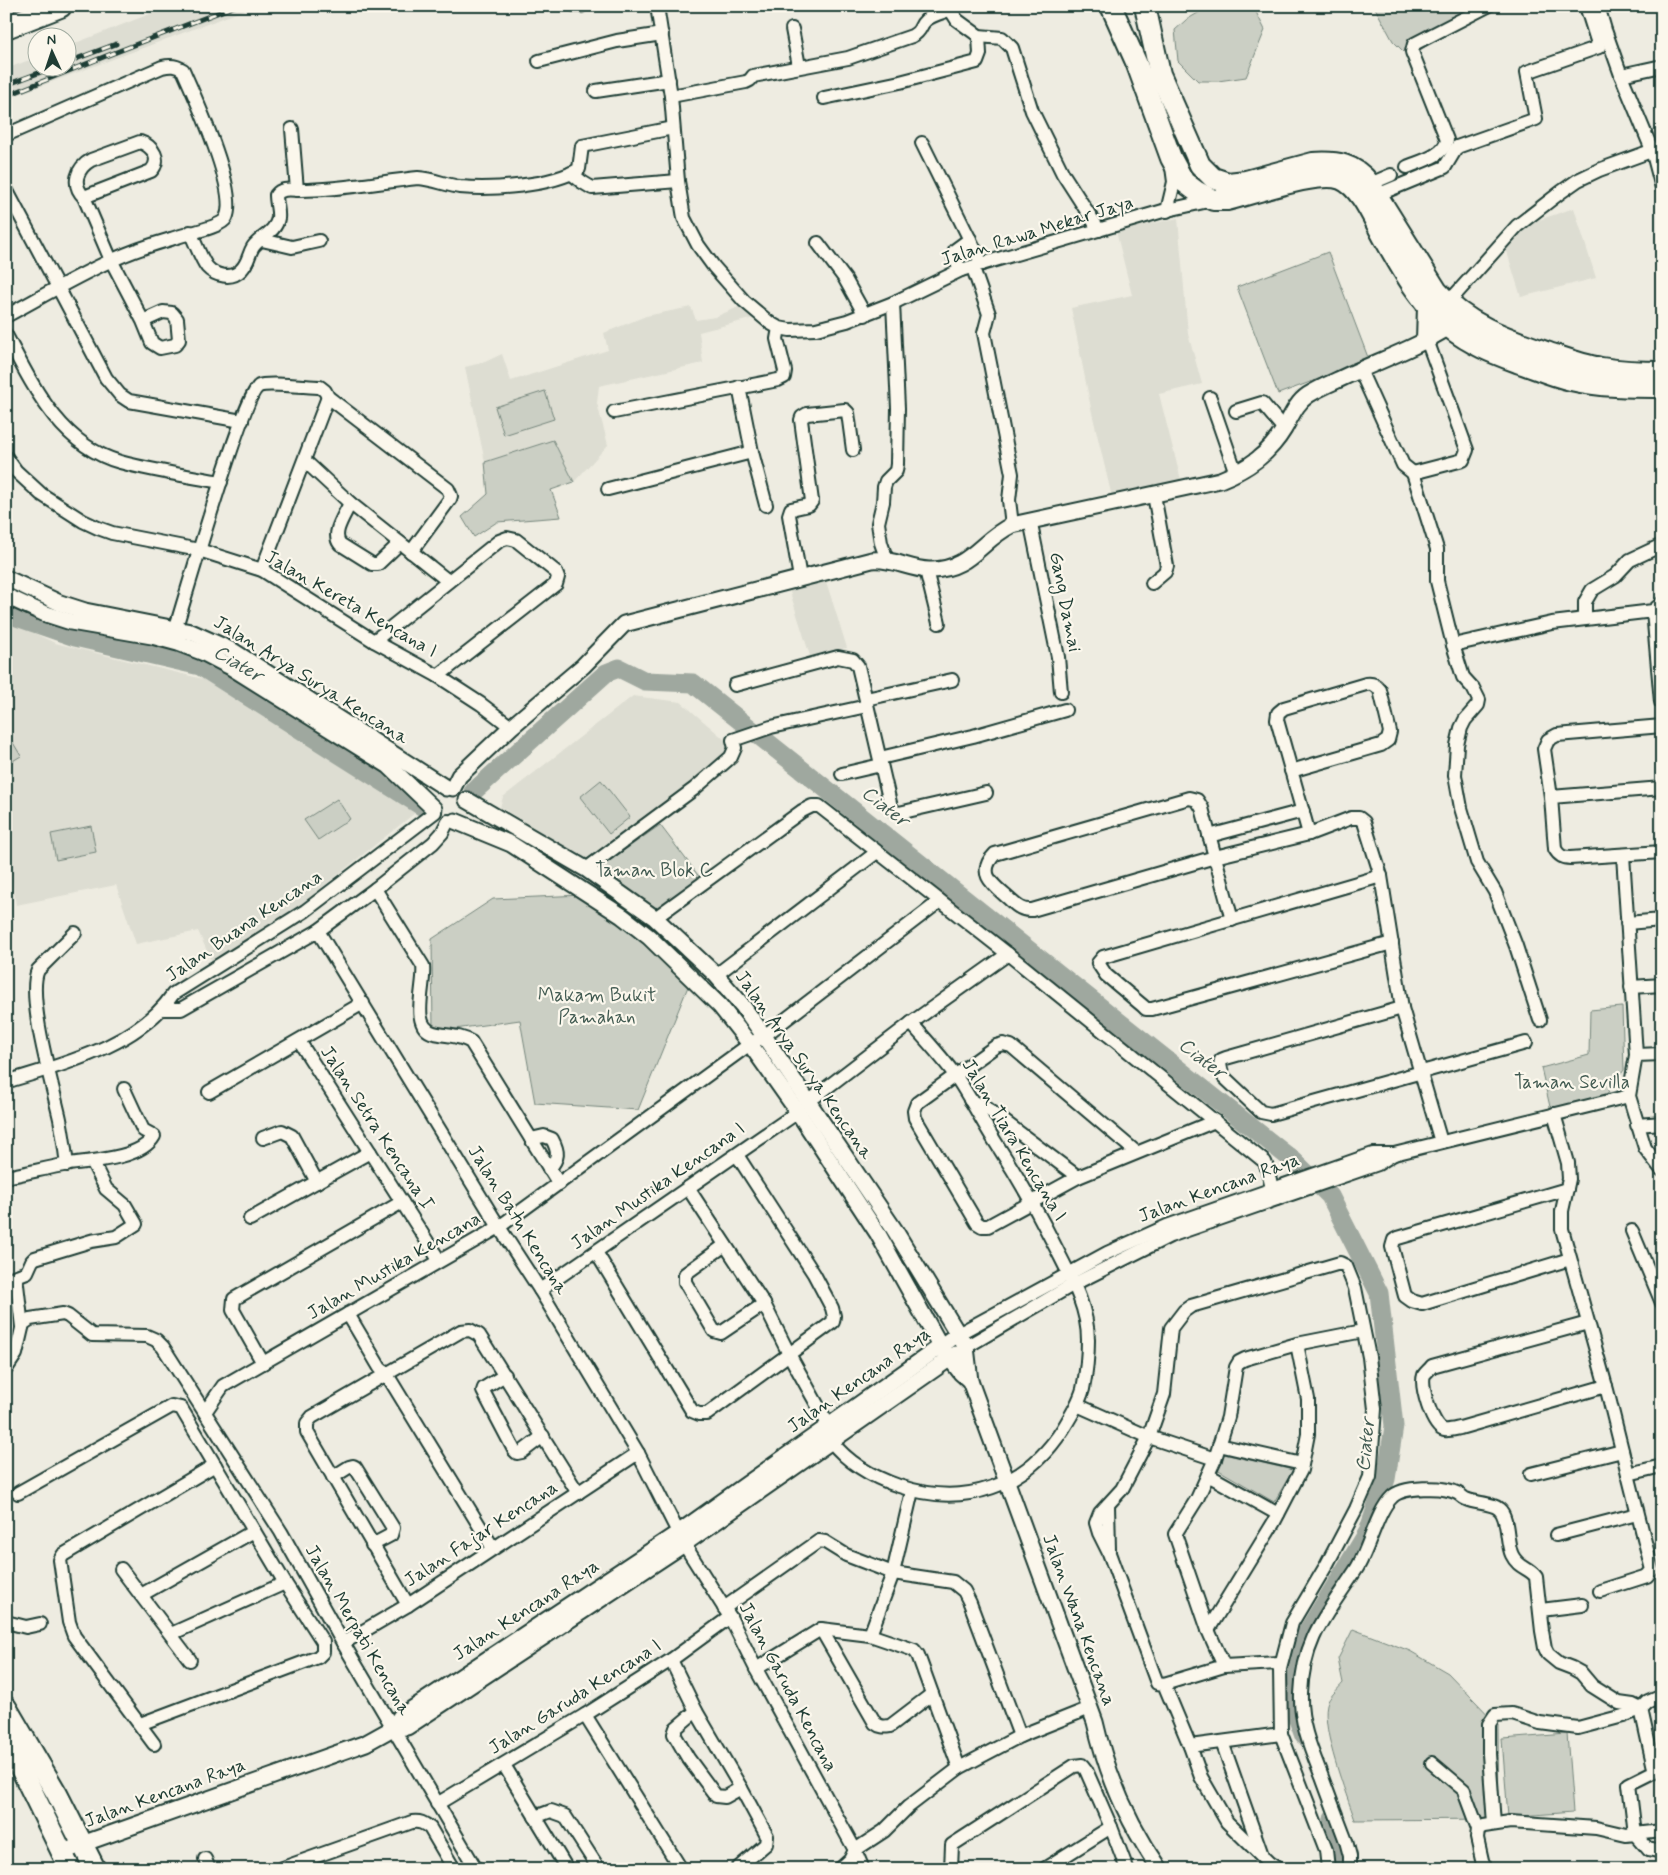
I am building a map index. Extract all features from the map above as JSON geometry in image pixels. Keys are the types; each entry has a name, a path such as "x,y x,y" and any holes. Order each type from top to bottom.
{"highway":[{"path":"6,27 60,6"}],"main road":[{"path":"1111,6 1136,62 1171,158 1184,182 1196,191 1214,200 1244,196 1313,178 1332,177 1341,179 1356,190 1361,197 1387,244 1417,291 1438,305 1484,328 1578,363 1623,371 1662,372"},
{"path":"1145,6 1160,74 1200,165 1213,178 1228,183 1246,181 1313,163 1334,162 1353,167 1360,172 1374,189 1428,279 1449,327 1473,344 1495,354 1569,380 1618,387 1662,387"},
{"path":"1427,340 1438,305"},
{"path":"6,1707 57,1794 95,1869"},
{"path":"6,1738 66,1861"}],"street":[{"path":"576,6 581,6"},
{"path":"614,412 778,380 784,377 785,371 776,339 779,328 770,323 744,301 698,245 684,218 672,128 669,80 657,6"},
{"path":"1407,167 1440,153 1446,146 1447,140 1412,52 1414,44 1488,6"},
{"path":"1374,189 1445,167 1457,147 1536,119 1527,72 1599,47 1586,6"},
{"path":"1598,6 1621,75 1657,149 1662,188"},
{"path":"671,96 746,82 753,76 799,66 848,58 912,36 920,32 925,21 949,8 962,24 979,36 1002,38 1012,48 1032,112 1063,174 1099,230"},
{"path":"792,29 799,66"},
{"path":"539,61 617,41 662,34"},
{"path":"824,98 900,82 977,62 980,54 979,36"},
{"path":"6,135 162,67 173,66 183,70 217,151 228,209 226,218 219,225 190,232 111,260 6,316"},
{"path":"1621,75 1662,66"},
{"path":"596,91 669,80"},
{"path":"190,232 208,267 222,276 228,276 242,270 250,259 253,248 277,222 276,202 278,193 287,189 297,190 418,178 435,180 458,187 504,186 548,181 576,171 580,167 582,146 672,128"},
{"path":"292,129 297,190"},
{"path":"84,197 151,171 157,160 151,149 147,144 140,142 91,160 84,164 76,182 77,188 84,197 111,260 143,321"},
{"path":"922,143 970,239 972,267 989,314 984,333 1012,474 1009,500 1012,525"},
{"path":"1438,305 1517,226 1561,192 1578,180 1598,170 1657,149"},
{"path":"1167,211 1174,182 1171,158"},
{"path":"571,173 592,188 678,181"},
{"path":"1374,189 1391,175"},
{"path":"6,189 106,378 120,396 129,401 242,421"},
{"name":"Jalan Rawa Mekar Jaya","path":"779,328 790,330 832,326 865,315 972,267 1167,211 1214,200"},
{"path":"970,239 955,250 954,258 972,267"},
{"path":"262,240 292,247 319,241"},
{"path":"818,243 836,264 865,315"},
{"path":"887,560 881,543 878,523 884,487 886,481 896,471 897,464 898,408 893,303"},
{"path":"450,788 464,794 467,800 465,813 452,821 442,819 435,810 434,802 436,796 450,788 459,776 511,727 583,666 624,624 872,560 887,560 926,570 947,568 969,559 998,533 1012,525 1205,484 1236,474 1265,454 1284,429 1296,408 1308,395 1427,340 1449,327"},
{"path":"6,335 11,354 54,417 83,444 100,455 120,462 221,482"},
{"path":"1413,473 1463,460 1467,450 1427,340"},
{"path":"1360,370 1403,464 1413,473 1437,549 1437,581 1453,646 1463,677 1473,688 1478,700 1478,705 1465,720 1461,728 1457,745 1455,775 1461,808 1477,862 1495,892 1516,946 1540,1020"},
{"path":"176,627 199,550 242,421 254,390 263,384 320,388 325,391 328,397 448,489 450,499 411,552"},
{"path":"739,387 752,452 766,505"},
{"path":"262,570 328,397"},
{"path":"1210,398 1236,474"},
{"path":"1236,411 1262,404 1284,429"},
{"path":"800,578 789,512 791,509 809,505 812,501 800,420 804,415 845,410 848,413 854,450"},
{"path":"608,489 752,452"},
{"name":"Jalan Kereta Kencana I","path":"6,458 16,471 40,494 83,521 112,533 199,550 262,570 374,641 438,676 481,704 511,727"},
{"path":"304,461 350,503 448,582"},
{"path":"1152,583 1165,572 1167,566 1154,495"},
{"path":"350,503 337,533 337,540 340,544 372,564 378,564 400,543"},
{"name":"Gang Damai","path":"1030,520 1058,657 1061,692"},
{"path":"374,641 499,541 507,538 516,540 556,572 558,581 438,676"},
{"path":"1585,618 1585,602 1592,590 1616,576 1630,560 1662,545"},
{"path":"926,570 939,623"},
{"name":"Jalan Arya Surya Kencana","path":"6,578 60,603 85,611 176,627 204,637 233,651 450,788"},
{"name":"Jalan Arya Surya Kencana","path":"6,596 43,613 71,622 162,639 204,653 229,666 388,766 435,810"},
{"path":"1453,646 1532,627 1658,607 1661,702"},
{"path":"735,685 838,658 853,660 858,666 890,807 894,811 899,812 986,792"},
{"path":"586,869 694,789 731,757 735,748 735,739 952,680"},
{"path":"1291,771 1381,745 1388,740 1390,732 1380,690 1377,686 1366,684 1281,709 1278,713 1277,720 1291,771 1303,811 1309,834"},
{"path":"842,774 1065,710"},
{"path":"1662,726 1557,735 1552,737 1544,749 1551,797 1555,849 1562,856 1570,858 1662,852"},
{"path":"1551,797 1662,788"},
{"path":"1232,920 1215,857 1209,836 1202,808 1196,800 1190,798 995,854 988,860 987,875 992,884 1022,909 1032,910 1215,857 1309,834 1351,818 1361,819 1366,825 1381,876 1402,1008 1441,1142"},
{"name":"Jalan Arya Surya Kencana","path":"467,800 586,869 656,918 716,975 742,1005 764,1036 945,1352"},
{"path":"656,918 802,811 812,806 818,806 1008,954 1265,1162 1274,1194"},
{"name":"Jalan Buana Kencana","path":"163,1009 173,994 305,911 435,810"},
{"path":"1209,836 1303,811"},
{"name":"Jalan Arya Surya Kencana","path":"452,821 511,844 622,916 649,937 708,993 803,1107 894,1229 962,1341"},
{"name":"Jalan Buana Kencana","path":"163,1009 181,1009 318,931 433,843 452,821"},
{"path":"716,975 877,852"},
{"path":"1623,854 1636,1056 1628,1096 1645,1148 1662,1170"},
{"path":"1381,876 1103,957 1098,963 1106,975 1146,1009 1152,1009 1392,943"},
{"path":"375,889 423,966 424,974 420,1012 422,1025 432,1033 465,1038 471,1042 558,1184"},
{"name":"Jalan Mustika Kencana","path":"204,1412 223,1386 499,1227 750,1044 764,1036 940,901"},
{"path":"1627,923 1662,920"},
{"name":"Jalan Batu Kencana","path":"318,931 499,1227 540,1290 638,1453 681,1538"},
{"path":"67,1164 35,995 35,978 38,970 75,933"},
{"name":"Jalan Mustika Kencana I","path":"540,1290 737,1155 803,1107 911,1023 1008,954"},
{"path":"1632,987 1662,985"},
{"path":"209,1092 363,1003"},
{"path":"1402,1008 1226,1058 1221,1060 1221,1072 1262,1112 1267,1114 1526,1043"},
{"path":"6,1082 48,1069 120,1041 163,1009"},
{"name":"Jalan Tiara Kencana I","path":"688,1188 764,1304 830,1433 848,1460 862,1470 888,1483 912,1491 943,1494 964,1494 1008,1482 1029,1468 1053,1444 1077,1405 1083,1388 1088,1338 1083,1310 1072,1279 1033,1202 954,1075 911,1023"},
{"name":"Jalan Setra Kencana I","path":"299,1041 439,1260"},
{"path":"1136,1152 1011,1046 1003,1044 996,1046 954,1075 917,1103 914,1111 915,1118 976,1223 982,1226 988,1226 1078,1177 1215,1121"},
{"path":"1636,1056 1662,1054"},
{"path":"6,1176 67,1164 115,1158 132,1152 148,1143 154,1136 143,1130 124,1089"},
{"name":"Jalan Kencana Raya","path":"66,1861 82,1844 366,1743 393,1728 400,1717 681,1538 945,1352 1072,1279 1170,1236 1274,1194 1331,1175 1373,1154 1394,1154 1628,1096"},
{"path":"970,1100 985,1107 1078,1177"},
{"path":"1554,1114 1568,1163 1569,1179 1562,1211 1562,1229 1606,1386 1652,1570 1650,1574 1600,1591"},
{"path":"1637,1125 1662,1123"},
{"path":"263,1138 282,1130 292,1136 317,1182"},
{"path":"250,1220 370,1152"},
{"path":"596,1252 692,1411 699,1414 707,1414 833,1322 834,1316 832,1308 814,1274 737,1155"},
{"path":"6,1369 16,1354 22,1327 11,1278 27,1272 35,1258 92,1241 116,1237 136,1224 125,1205 106,1188 92,1161"},
{"path":"1567,1189 1398,1238 1394,1240 1392,1247 1405,1296 1422,1304 1570,1259"},
{"path":"263,1363 233,1310 234,1299 402,1202"},
{"path":"1632,1231 1662,1303"},
{"path":"725,1244 685,1274 684,1277 685,1282 714,1330 721,1333 764,1304"},
{"path":"1278,1869 1227,1822 1201,1777 1190,1746 1161,1684 1096,1522 1100,1513 1122,1489 1149,1437 1164,1394 1171,1328 1184,1311 1191,1306 1336,1263 1344,1264 1355,1288 1369,1356 1375,1409 1370,1477 1328,1564 1292,1623 1280,1663 1281,1734 1326,1850 1328,1869"},
{"name":"Jalan Merpati Kencana","path":"22,1327 25,1321 30,1319 58,1314 68,1316 92,1335 148,1336 156,1340 163,1347 281,1532 343,1643 476,1869"},
{"path":"348,1314 490,1550"},
{"path":"1588,1323 1432,1366 1424,1374 1423,1383 1432,1419 1436,1425 1444,1430 1460,1428 1606,1386"},
{"path":"408,1605 307,1432 307,1423 312,1417 382,1373 461,1331 470,1330 479,1335 578,1493"},
{"path":"1224,1666 1208,1630 1175,1534 1197,1499 1215,1459 1228,1417 1236,1367 1239,1362 1297,1344 1363,1331"},
{"name":"Jalan Wana Kencana","path":"962,1341 969,1364 970,1381 1090,1708 1106,1766 1142,1843 1160,1869"},
{"path":"1208,1630 1278,1514 1301,1470 1308,1434 1308,1399 1297,1344"},
{"name":"Jalan Wana Kencana","path":"945,1352 961,1373 970,1381"},
{"path":"505,1375 484,1388 483,1391 514,1450 518,1453 522,1452 543,1436"},
{"path":"1077,1405 1149,1437 1215,1459"},
{"path":"18,1493 172,1406 181,1408 285,1583 323,1642 323,1652 318,1657 140,1724"},
{"path":"1219,1445 1302,1464"},
{"path":"1531,1474 1622,1451"},
{"name":"Jalan Fajar Kencana","path":"343,1643 408,1605 638,1453"},
{"path":"154,1744 74,1636 69,1622 60,1560 63,1555 216,1465"},
{"path":"333,1477 348,1466 355,1467 393,1528 391,1534 372,1545"},
{"path":"1628,1474 1662,1466"},
{"path":"1208,1475 1278,1514"},
{"path":"1350,1869 1350,1856 1346,1841 1307,1739 1302,1719 1301,1694 1304,1664 1314,1634 1328,1609 1358,1566 1392,1496 1406,1490 1445,1489 1457,1492 1465,1499 1495,1506 1500,1510 1506,1522 1512,1554 1517,1564 1534,1573 1536,1578 1545,1648 1552,1659 1581,1674 1592,1686 1619,1703 1633,1705 1641,1709"},
{"path":"870,1635 893,1573 912,1491"},
{"path":"1556,1535 1637,1514"},
{"path":"141,1595 254,1531"},
{"path":"281,1532 277,1539 281,1549 286,1556 296,1559"},
{"name":"Jalan Garuda Kencana","path":"681,1538 727,1612 855,1850 863,1869"},
{"name":"Jalan Garuda Kencana I","path":"437,1804 504,1765 671,1660 727,1612 819,1541 825,1542 846,1555 893,1573"},
{"path":"270,1556 281,1549"},
{"path":"121,1569 190,1660"},
{"path":"893,1573 953,1582 964,1591 1020,1736"},
{"path":"171,1634 285,1583"},
{"path":"1541,1610 1582,1605"},
{"path":"6,1622 26,1627 40,1624"},
{"path":"820,1629 875,1723 879,1726 890,1726 932,1694"},
{"path":"756,1669 820,1629 870,1635 914,1650 918,1655 959,1768"},
{"path":"671,1660 696,1711 767,1836 766,1844 737,1869"},
{"path":"1161,1684 1224,1666 1280,1663"},
{"path":"1494,1824 1489,1724 1495,1715 1512,1714 1540,1723 1578,1728 1623,1716 1641,1709 1648,1702 1662,1696"},
{"path":"840,1869 850,1860 855,1850 884,1831 908,1808 959,1768 1020,1736 1090,1708"},
{"path":"1641,1709 1654,1768 1650,1775 1629,1784 1635,1834 1648,1849 1662,1852"},
{"path":"696,1711 676,1728 674,1734 688,1758 716,1796 725,1797 741,1788"},
{"path":"585,1715 681,1869"},
{"path":"1190,1746 1281,1734"},
{"path":"1222,1742 1263,1857"},
{"path":"1432,1763 1464,1790 1478,1829 1477,1838 1484,1869"},
{"path":"504,1765 567,1869"},
{"path":"951,1869 952,1845 1074,1766 1082,1765 1086,1770 1111,1827 1126,1869"},
{"path":"535,1817 551,1811 566,1816 599,1869"},
{"path":"280,1869 412,1822 419,1822 430,1828 454,1869"},
{"path":"1478,1829 1494,1824 1520,1823 1596,1828 1626,1835 1662,1831"},
{"path":"1044,1869 1111,1827"}],"shaded area":[{"path":"170,6 255,6 78,72 78,42"},
{"path":"28,60 28,78 62,78 6,99 6,69"},
{"path":"1574,208 1596,278 1521,297 1506,249 1530,223"},
{"path":"1178,218 1188,334 1202,384 1159,394 1182,484 1112,497 1092,413 1071,308 1132,295 1116,231"},
{"path":"741,306 754,318 699,332 703,363 599,386 597,403 608,445 574,482 553,440 485,462 465,367 485,362 502,354 511,381 608,350 604,333 646,316 691,307 696,320 715,317"},
{"path":"825,578 847,648 810,656 789,589"},
{"path":"6,620 55,643 203,679 295,735 415,813 300,905 212,962 198,931 136,944 116,885 16,905 6,845"},
{"path":"633,696 681,702 724,739 728,746 726,756 585,859 500,807 503,797"}],"green space":[{"path":"1210,6 1253,6 1265,30 1246,77 1218,81 1198,81 1178,61 1175,30 1186,20"},
{"path":"1374,6 1465,6 1475,15 1409,57 1393,41"},
{"path":"1328,252 1369,360 1278,394 1237,287"},
{"path":"545,391 554,419 504,435 495,407"},
{"path":"553,440 574,482 551,490 561,517 497,522 474,537 462,517 488,494 485,462"},
{"path":"6,731 21,756 6,765"},
{"path":"601,780 630,817 609,834 580,797"},
{"path":"337,799 350,819 318,840 304,820"},
{"name":"Taman Blok C","path":"660,825 701,879 655,911 603,873 602,866"},
{"path":"91,826 96,852 56,860 51,834"},
{"name":"Makam Bukit Pamahan","path":"582,895 621,920 689,984 638,1110 535,1103 520,1020 433,1032 432,939 493,899"},
{"name":"Taman Sevilla","path":"1622,1007 1624,1070 1606,1095 1551,1111 1541,1068 1589,1055 1590,1010"},
{"path":"1224,1454 1293,1470 1274,1502 1217,1469"},
{"path":"1353,1629 1410,1651 1448,1673 1498,1725 1499,1819 1355,1820 1335,1762 1326,1715 1328,1701 1343,1683 1338,1659"},
{"path":"1567,1734 1573,1812 1508,1817 1502,1739"}],"waterway":[{"name":"Ciater","path":"6,611 11,615 75,637 200,666 423,807"},
{"name":"Ciater","path":"473,792 606,673 619,668 645,681 693,683 1295,1162 1330,1196 1379,1293 1394,1426 1386,1479 1368,1532 1305,1636 1289,1695 1304,1736"},
{"name":"Ciater","path":"1333,1819 1339,1835 1341,1869"}],"railway":[{"path":"6,96 235,6"},
{"path":"78,58 116,44"},
{"path":"6,85 28,77"}]}
